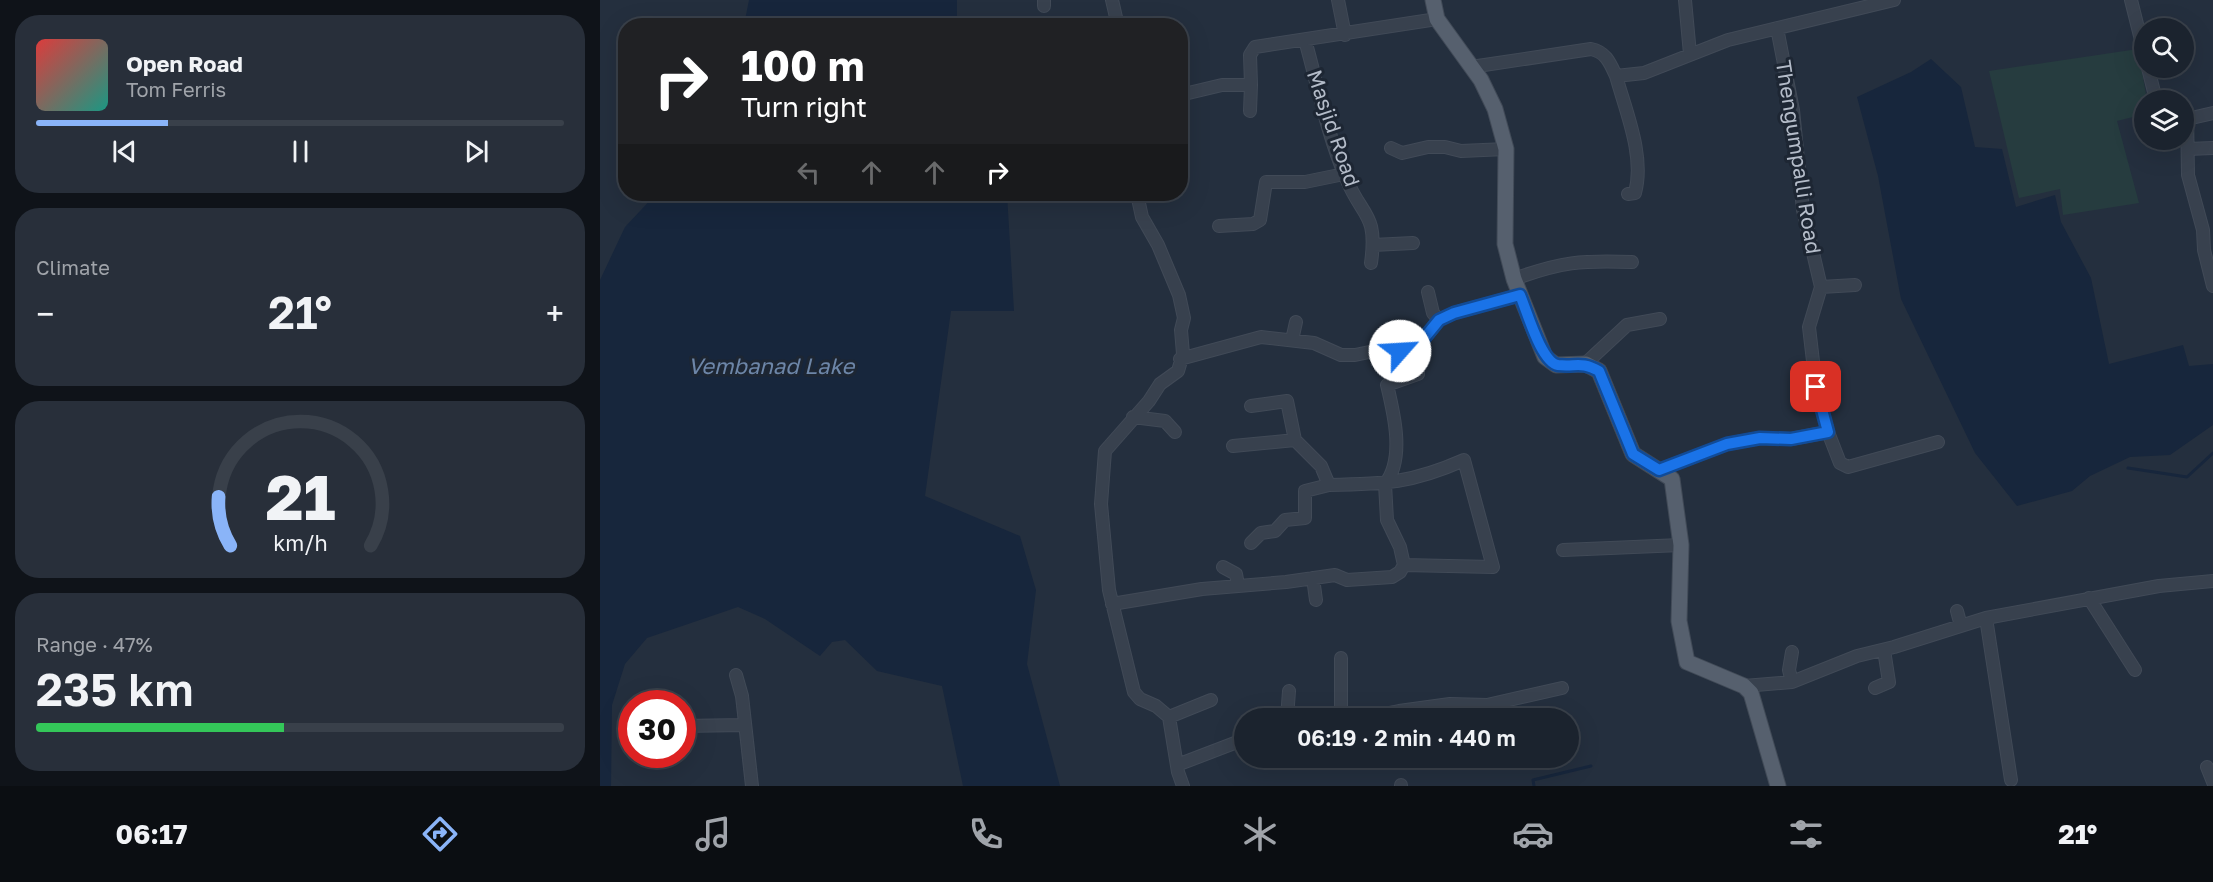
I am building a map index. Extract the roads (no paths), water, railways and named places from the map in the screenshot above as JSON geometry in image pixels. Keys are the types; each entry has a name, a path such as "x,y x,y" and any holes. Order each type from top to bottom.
{"main road":[{"path":"1433,0 1437,19 1481,80 1495,109 1506,149 1505,243 1514,279 1545,357 1556,365 1585,364 1599,371 1633,454 1672,479 1681,544 1679,621 1687,662 1744,686 1751,693 1778,786"}],"street":[{"path":"1112,0 1116,18"},
{"path":"1338,0 1345,35"},
{"path":"1685,0 1690,54"},
{"path":"1616,76 1644,73 1728,39 1894,0"},
{"path":"2131,0 2136,18"},
{"path":"1250,111 1250,55 1256,47 1437,19"},
{"name":"Thengumpalli Road","path":"1777,28 1793,110 1803,210 1821,287 1809,327 1816,387 1828,432 1840,463 1848,467 1938,442"},
{"name":"Masjid Road","path":"1305,40 1344,174 1368,214 1373,229 1371,263"},
{"path":"1471,68 1591,49 1599,51 1609,60 1616,76 1637,160 1638,183 1635,193 1628,194"},
{"path":"1188,93 1222,85 1251,85"},
{"path":"2194,114 2213,113"},
{"path":"1391,148 1402,153 1437,147 1461,151 1506,149"},
{"path":"2194,149 2213,148"},
{"path":"2188,150 2188,175 2203,230 2213,286"},
{"path":"1219,226 1253,225 1260,220 1266,182 1305,182 1344,174"},
{"path":"1139,201 1142,217 1179,295 1184,318 1180,359 1178,370 1160,384 1105,451 1101,504 1112,604 1134,692 1140,699 1156,706 1169,717 1183,786"},
{"path":"1373,246 1413,243"},
{"path":"1514,279 1555,264 1584,260 1632,262"},
{"path":"1821,287 1855,285"},
{"path":"1428,292 1433,313 1439,320"},
{"path":"1112,604 1238,585 1335,575 1347,580 1392,577 1400,572 1404,565 1400,547 1388,520 1385,484 1392,475 1395,440 1391,399 1387,385 1418,374 1417,347 1439,320 1454,313 1520,295"},
{"path":"1585,364 1627,325 1660,319"},
{"path":"1292,340 1296,322"},
{"path":"1180,359 1262,337 1314,343 1341,355 1355,355 1374,351 1378,346 1390,345 1400,351 1417,351"},
{"path":"1251,406 1287,401 1296,440 1321,466 1329,485"},
{"path":"1133,417 1165,421 1175,432"},
{"path":"1659,470 1727,444 1760,438 1791,439 1828,432"},
{"path":"1233,446 1296,440"},
{"path":"1251,543 1261,533 1275,531 1285,520 1305,518 1305,491 1329,485 1385,484 1426,477 1464,460 1492,567 1404,565"},
{"path":"1563,550 1681,544"},
{"path":"1223,567 1236,574 1238,585"},
{"path":"1314,578 1316,600"},
{"path":"1744,686 1792,682 1857,656 1884,650 1986,618 2159,586 2213,581"},
{"path":"2089,598 2135,670"},
{"path":"1957,611 1961,626"},
{"path":"1986,618 2011,780"},
{"path":"1875,688 1889,682 1884,650"},
{"path":"1792,652 1789,670 1792,682"},
{"path":"1341,658 1341,708"},
{"path":"736,675 742,696 753,786"},
{"path":"1421,708 1450,704 1487,705 1562,688"},
{"path":"1287,708 1288,691"},
{"path":"1169,717 1211,700"},
{"path":"696,726 744,725"},
{"path":"1177,765 1234,743"},
{"path":"2207,767 2213,782"}],"water":[{"path":"749,0 957,0 957,18 745,18"},
{"path":"1931,59 1961,87 1975,147 2002,149 2016,207 2055,195 2061,222 2091,278 2109,364 2183,345 2189,366 2213,364 2213,425 2170,455 2130,457 2090,476 2072,491 2017,506 1975,453 1901,299 1878,176 1857,97 1911,72"},
{"name":"Vembanad Lake","path":"649,201 1007,201 1014,311 951,311 925,496 1020,536 1036,590 1027,664 1060,786 963,786 942,686 877,671 845,640 832,642 820,656 765,619 738,607 647,638 625,664 612,705 611,786 600,786 600,280 625,227"}],"waterway":[{"path":"2128,468 2187,477 2213,453"},
{"path":"1534,786 1533,780 1591,766"}]}
